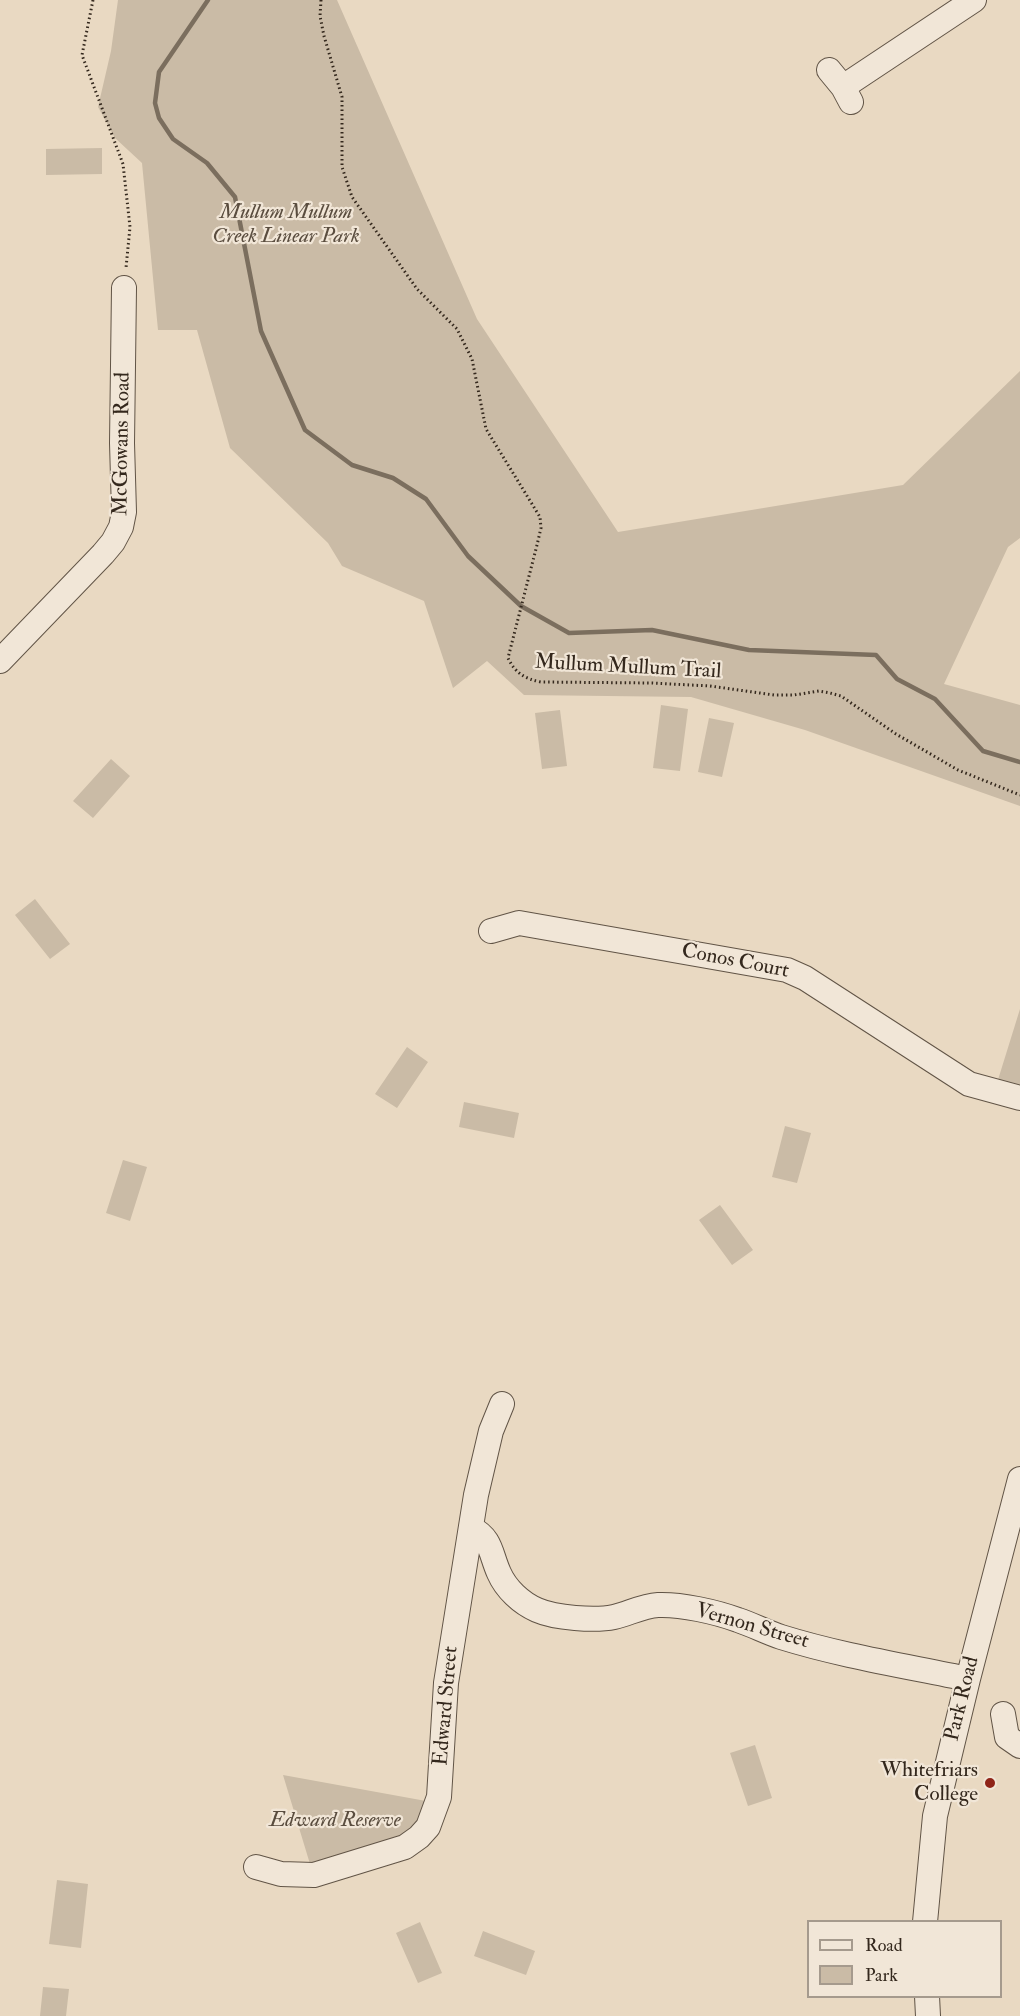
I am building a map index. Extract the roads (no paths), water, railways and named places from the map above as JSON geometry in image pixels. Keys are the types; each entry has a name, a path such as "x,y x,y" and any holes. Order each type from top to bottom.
{"street":[{"path":"841,87 974,0"},
{"name":"McGowans Road","path":"0,661 103,554 121,527 125,494 122,455 124,288"},
{"name":"Conos Court","path":"491,931 519,922 787,970 805,978 969,1084 1020,1098"},
{"name":"Edward Street","path":"256,1867 281,1874 315,1875 405,1847 428,1827 439,1797 446,1683 482,1462 490,1431 502,1404"},
{"name":"Park Road","path":"926,1920 935,1816 1020,1479"},
{"name":"Vernon Street","path":"471,1528 482,1534 488,1541 500,1575 507,1587 520,1600 538,1611 596,1618 612,1617 656,1605 675,1606 736,1619 780,1636 840,1652 968,1679"},
{"path":"1003,1714 1007,1737 1020,1746"},
{"path":"927,1998 928,2016"}],"waterway":[{"path":"208,0 159,72 155,103 159,118 173,139 207,163 235,197 261,331 305,430 352,465 393,478 426,499 468,556 521,606 569,633 652,630 749,650 876,655 897,679 935,699 983,751 1020,762"}],"place":[{"name":"Whitefriars College","path":"990,1783"}],"park label":[{"name":"Mullum Mullum Creek Linear Park","path":"286,225"},
{"name":"Edward Reserve","path":"335,1821"}]}
